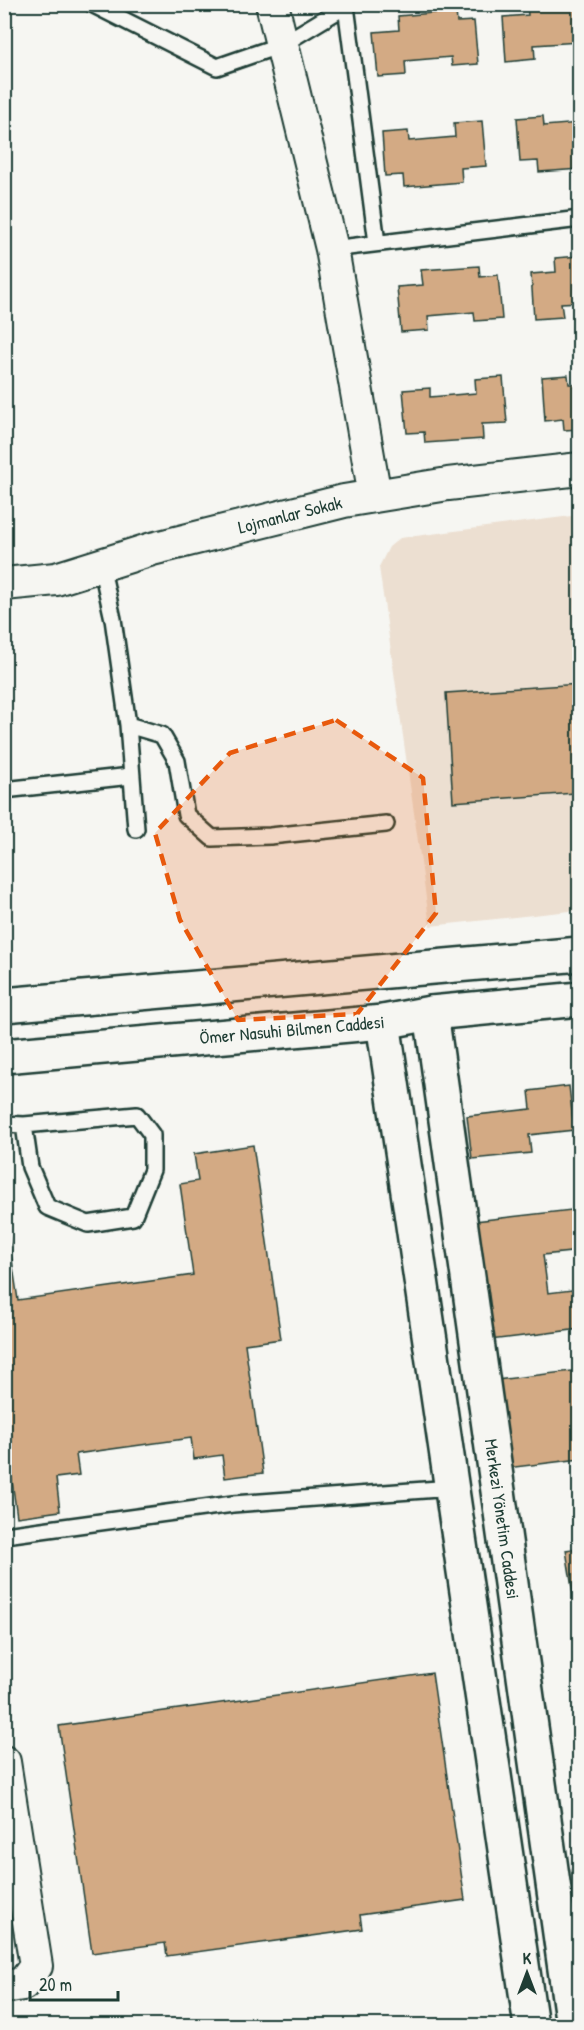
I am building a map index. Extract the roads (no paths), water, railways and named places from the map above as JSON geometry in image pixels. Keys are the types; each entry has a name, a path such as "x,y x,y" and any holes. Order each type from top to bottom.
{"street":[{"path":"272,4 332,249 375,496"},
{"name":"Lojmanlar Sokak","path":"4,584 56,579 163,546 344,501 448,484 579,469"},
{"path":"4,1005 579,954"},
{"name":"Merkezi Yönetim Caddesi","path":"425,967 571,1957 573,2025"},
{"path":"378,971 383,1022 531,2025"},
{"name":"Ömer Nasuhi Bilmen Caddesi","path":"4,1056 383,1022 430,1013 579,999"},
{"path":"4,1762 36,1966 23,1984 4,1987"},
{"path":"4,1831 22,1940 21,1962 4,1971"}],"lane":[{"path":"92,4 217,67 281,45 348,5 377,243"},
{"path":"332,249 579,219"},
{"path":"101,565 113,619 128,725 136,829"},
{"path":"128,725 162,735 177,761 186,815 212,838 270,836 386,824"},
{"path":"4,790 131,776"},
{"path":"4,1124 24,1125 137,1115 152,1135 152,1170 133,1217 88,1224 47,1207 30,1167 24,1125"},
{"path":"5,1535 233,1504 452,1488"}]}
